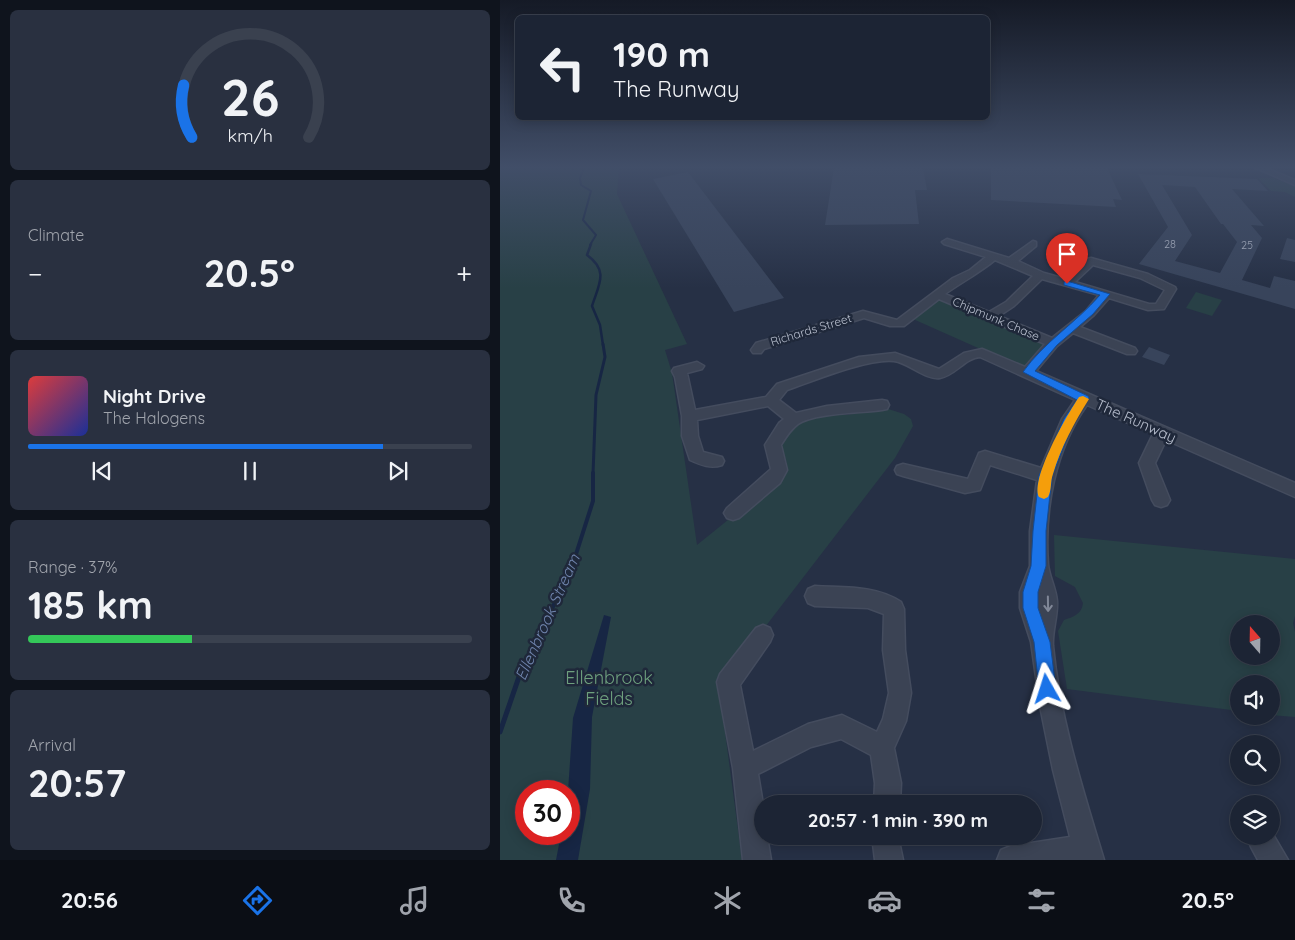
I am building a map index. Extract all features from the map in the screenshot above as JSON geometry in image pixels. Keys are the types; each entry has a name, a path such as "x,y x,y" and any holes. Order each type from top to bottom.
{"street":[{"path":"947,242 1011,262 1067,284 1148,307 1160,307 1172,289 1144,276 1078,257"},
{"path":"1011,262 1033,244"},
{"name":"Richards Street","path":"756,350 760,346 863,314 893,324 900,323 957,280 974,272 993,257"},
{"path":"1067,284 1091,261"},
{"path":"991,316 1010,304 1040,275"},
{"path":"1028,372 1054,343 1090,312 1106,294"},
{"name":"Chipmunk Chase","path":"938,295 1054,343"},
{"path":"1072,328 1131,351"},
{"name":"The Runway","path":"771,401 779,384 859,360 895,357 938,374 944,374 967,355 973,353 982,354 1028,372 1161,433 1295,490"},
{"path":"696,366 679,371 682,377 689,416 690,436 696,456 705,460 716,461"},
{"path":"1011,860 1088,854 1050,706 1042,642 1030,608 1030,592 1039,566 1040,531 1046,476 1069,419 1084,398"},
{"path":"689,416 771,401 794,419"},
{"path":"733,513 774,478 779,470 773,444 784,428 794,419 819,411 882,405"},
{"path":"1161,433 1147,462 1161,500"},
{"path":"903,470 965,486 974,485 985,458 1046,476"},
{"path":"815,596 875,600 887,602 894,609 894,650 900,693 894,721 882,748 888,783 887,795"},
{"path":"757,860 745,768 735,726 728,682 763,634"},
{"path":"745,768 808,736 842,727 882,748"},
{"path":"886,845 889,860"},
{"path":"1264,845 1274,860"}],"green space":[{"name":"Ellenbrook Fields","path":"500,208 624,208 687,344 665,350 672,373 697,545 775,482 787,469 786,460 781,459 778,442 799,423 828,413 847,415 885,408 904,414 911,419 913,426 895,458 719,687 742,860 500,860"},
{"path":"1196,292 1222,300 1212,316 1186,308"},
{"path":"938,299 1047,343 1023,368 913,319"},
{"path":"1054,535 1295,559 1295,616 1293,623 1295,632 1295,717 1280,716 1280,675 1230,675 1230,710 1067,689 1058,631 1064,620 1074,616 1081,610 1083,603 1075,587 1055,576"}],"water":[{"path":"604,615 611,617 592,717 590,789 578,860 556,860 559,845 580,845 580,780 569,780 573,718"}],"building":[{"path":"671,208 716,208 784,298 734,312"},
{"path":"828,208 917,208 919,224 825,225"},
{"path":"1157,208 1176,208 1192,235 1175,261 1220,273 1237,242 1210,208 1249,208 1264,226 1251,225 1262,238 1242,280 1270,288 1274,276 1295,281 1295,309 1139,264 1168,227"},
{"path":"1287,238 1295,240 1295,262 1280,259"},
{"path":"1149,347 1170,355 1164,365 1142,357"}],"waterway":[{"name":"Ellenbrook Stream","path":"586,208 583,220 596,235 590,245"},
{"name":"Ellenbrook Stream","path":"591,244 587,255 594,261 600,272 599,284 592,306 600,325 603,345"},
{"name":"Ellenbrook Stream","path":"593,474 596,395 605,357 603,344"},
{"name":"Ellenbrook Stream","path":"535,642 570,573 593,501 593,474"},
{"name":"Ellenbrook Stream","path":"500,732 522,668 536,641"}],"slow traffic":[{"path":"1044,493 1046,476 1069,419 1083,399"}],"route":[{"path":"1047,689 1042,642 1030,608 1030,592 1039,566 1040,531 1046,476 1069,419 1084,398 1028,372 1054,343 1090,312 1106,294 1067,284"}]}
